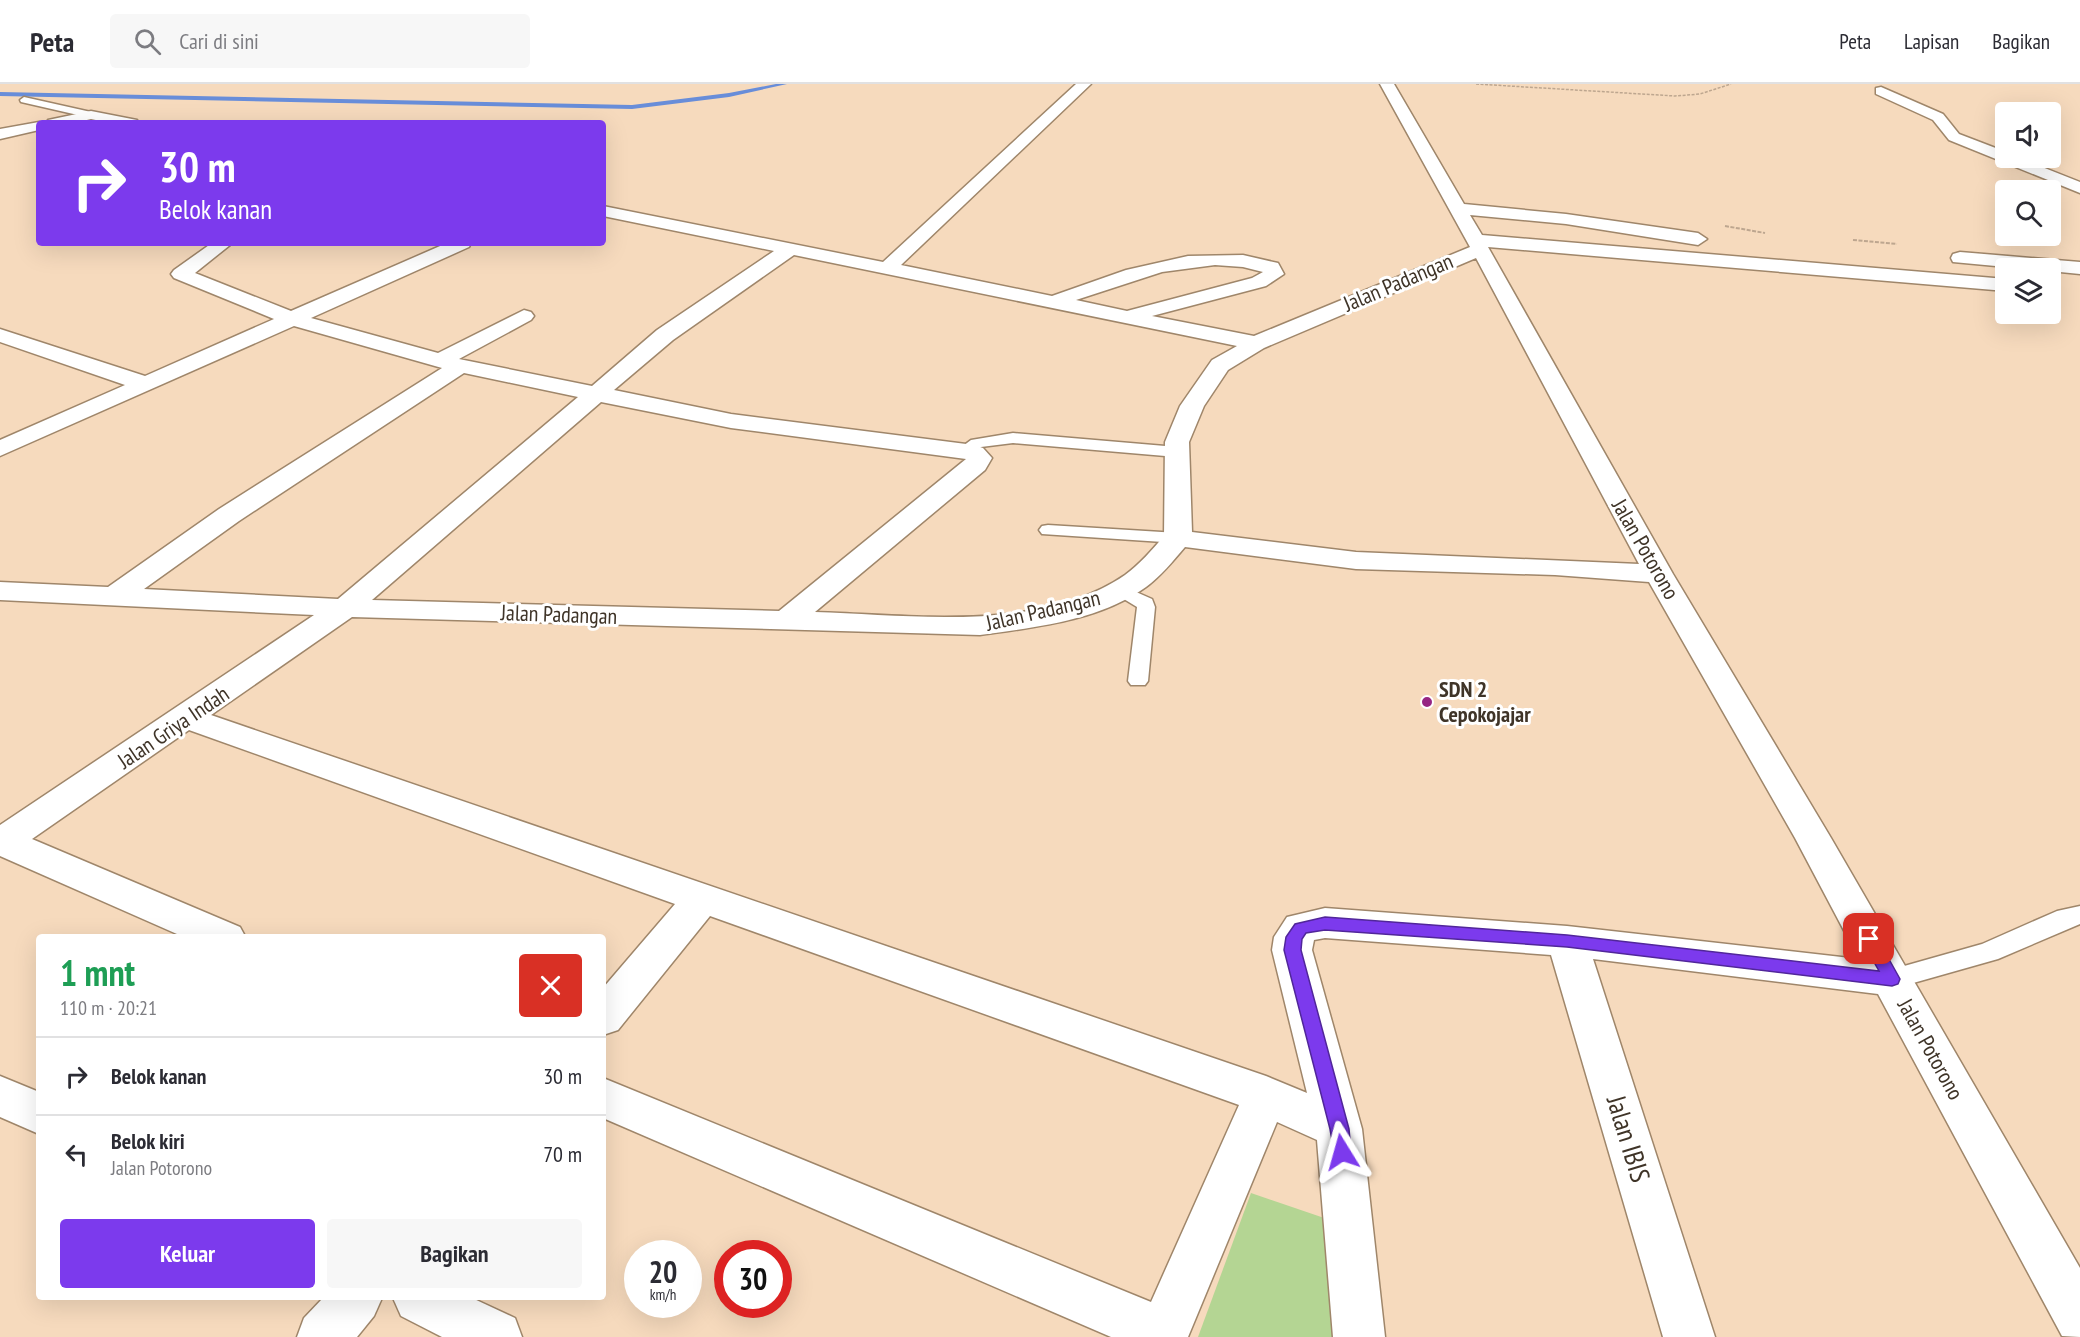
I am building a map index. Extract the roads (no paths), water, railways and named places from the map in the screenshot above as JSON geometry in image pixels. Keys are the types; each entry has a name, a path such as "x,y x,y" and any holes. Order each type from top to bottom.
{"street":[{"path":"888,267 1084,84"},
{"name":"Jalan Potorono","path":"1387,84 1478,244 1659,574 1892,979 2080,1318"},
{"path":"1881,90 1938,117 1954,137 2009,161 2067,180 2080,188"},
{"path":"67,120 91,115 117,120"},
{"path":"0,134 36,127"},
{"path":"1458,209 1566,219 1695,238 1710,243 1717,249 1723,260"},
{"path":"606,212 1256,343"},
{"path":"1478,244 1723,260 1995,284"},
{"name":"Jalan Padangan","path":"0,591 345,608 786,621 980,626 1031,618 1096,602 1135,581 1179,538 1177,442 1192,406 1220,365 1256,343 1478,244"},
{"path":"220,246 181,274 290,318 450,364 731,421 974,453 979,458 976,465 786,621"},
{"path":"0,449 143,383 455,246"},
{"name":"Jalan Griya Indah","path":"1,842 187,718 345,608 482,494 664,335 790,249"},
{"path":"1960,258 2080,268"},
{"path":"1053,302 1162,265 1251,261 1271,267 1274,274 1258,282 1127,316"},
{"path":"114,597 229,515 524,316"},
{"path":"0,335 143,383"},
{"path":"1179,538 1287,555 1380,562 1607,568 1659,574"},
{"path":"187,718 1266,1095 1340,1129"},
{"path":"1,842 217,934"},
{"path":"606,1014 702,897"},
{"path":"1359,1337 1340,1129 1292,950 1294,937 1301,928 1325,923 1567,941 1892,979"},
{"name":"Jalan IBIS","path":"1567,941 1689,1337"},
{"path":"0,1095 36,1113"},
{"path":"606,1098 1162,1335 1266,1095"},
{"path":"323,1337 354,1300"},
{"path":"423,1300 496,1337"}],"lane":[{"path":"24,100 91,115"},
{"path":"963,452 977,443 1013,438 1177,452"},
{"path":"1048,530 1179,538"},
{"path":"1118,590 1145,603 1146,607 1138,681"},
{"path":"1892,979 1989,952 2066,918 2080,915"}],"waterway":[{"path":"0,94 632,107 729,95 784,84"}],"place":[{"name":"SDN 2 Cepokojajar","path":"1427,702"}]}
